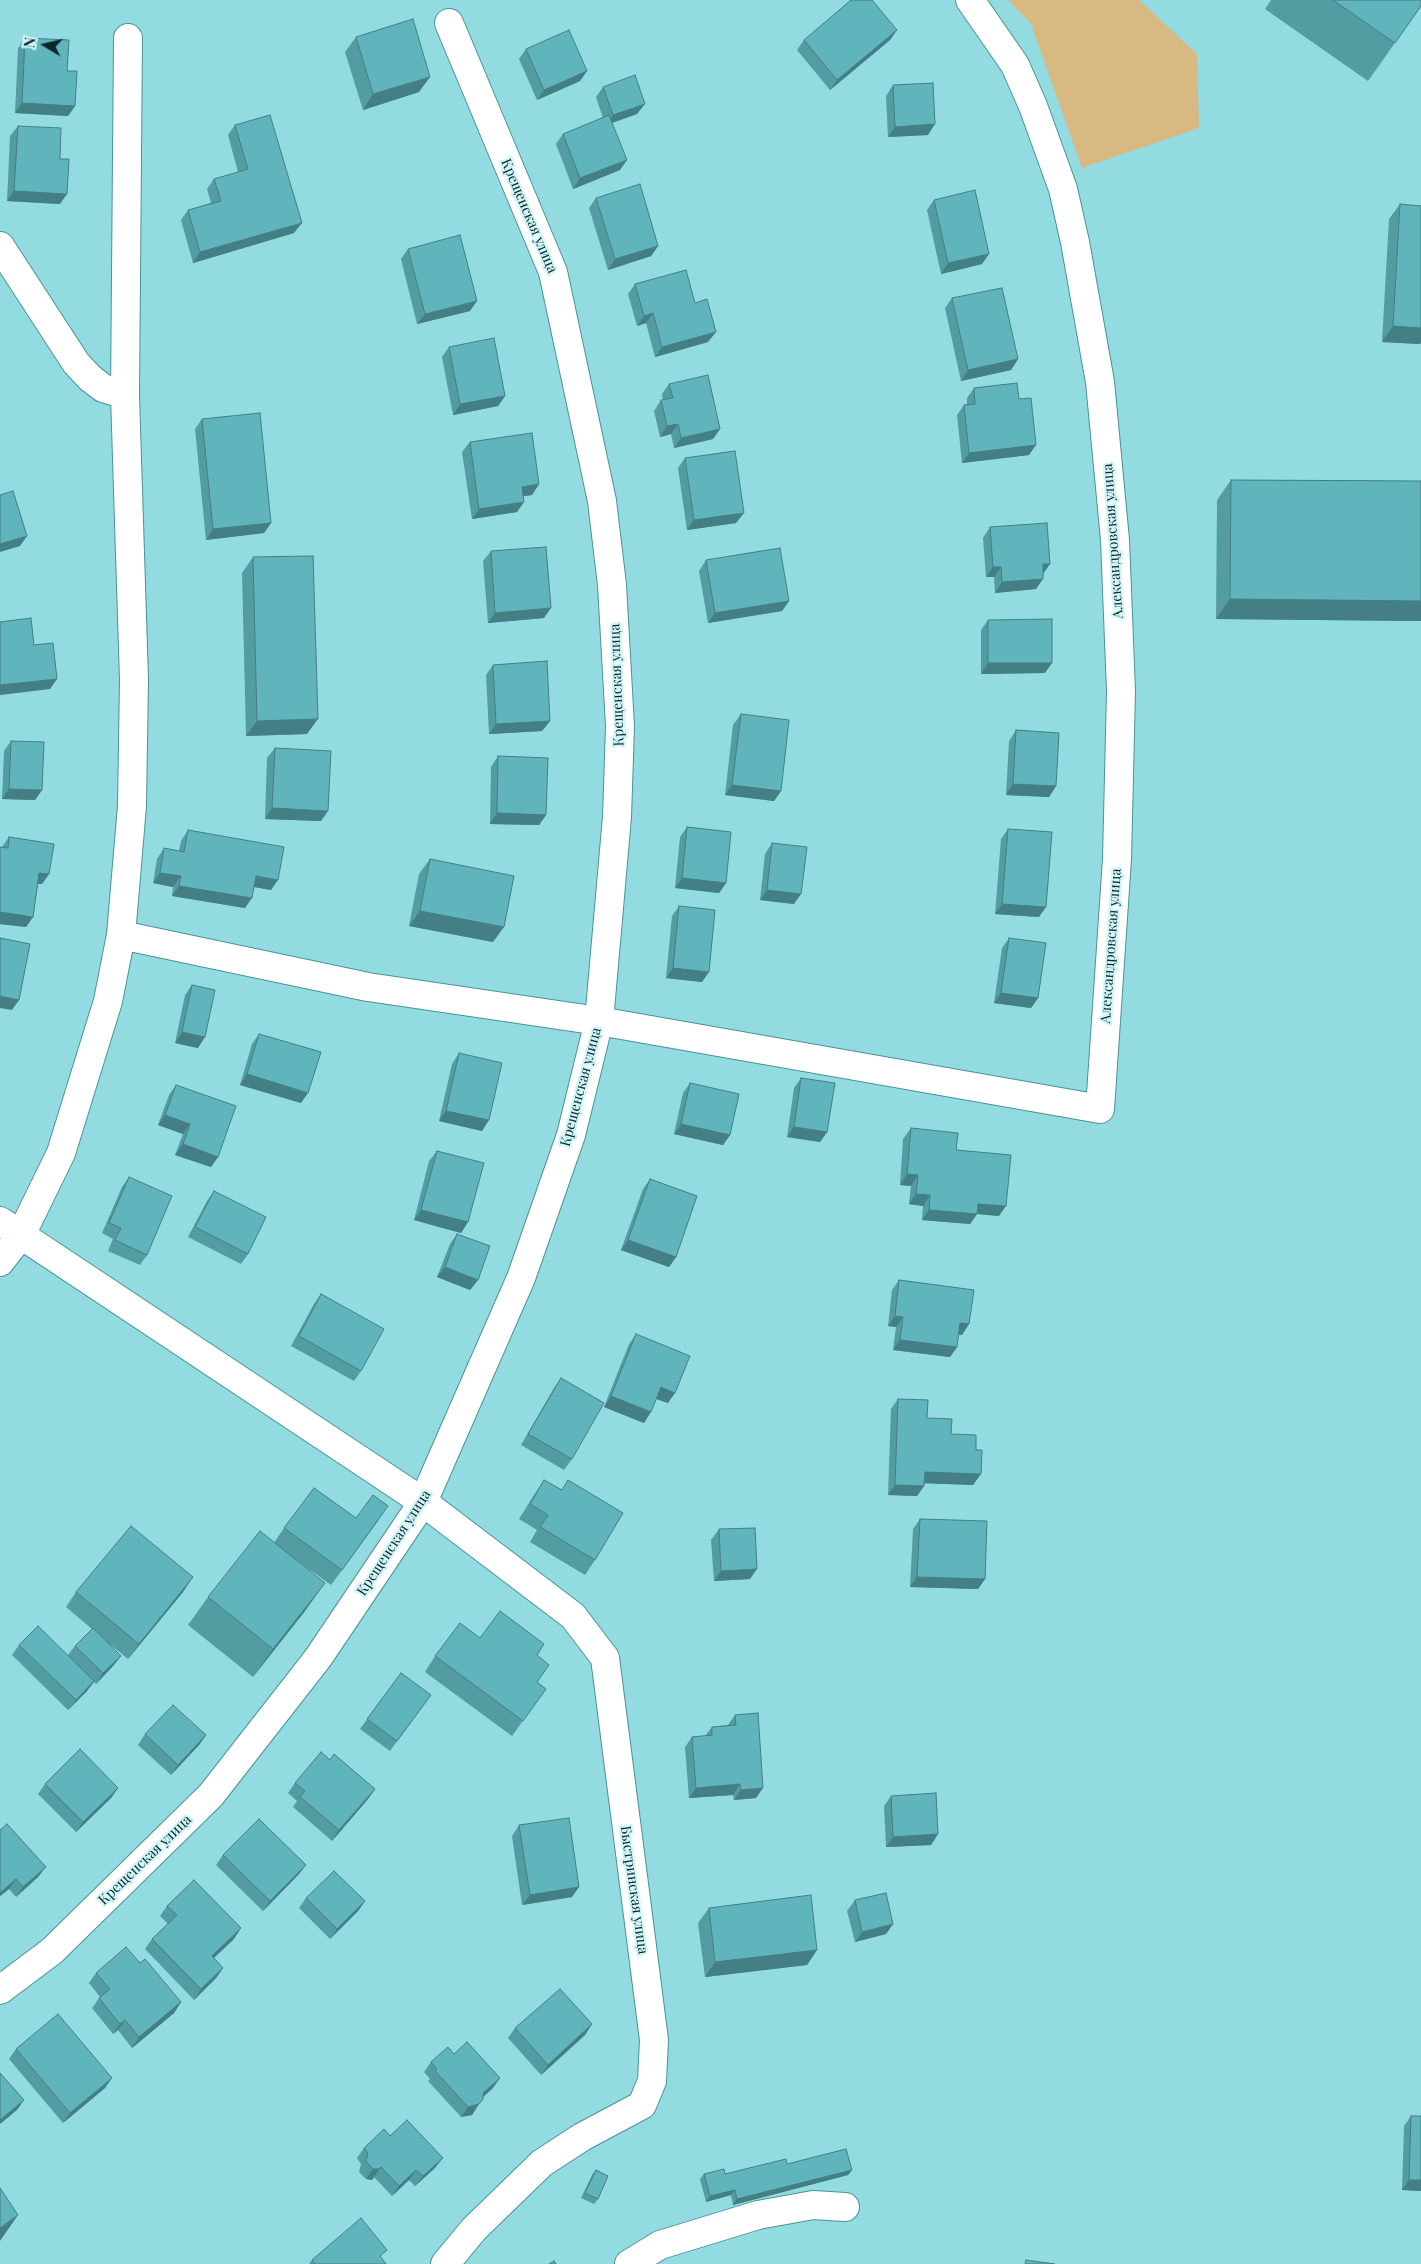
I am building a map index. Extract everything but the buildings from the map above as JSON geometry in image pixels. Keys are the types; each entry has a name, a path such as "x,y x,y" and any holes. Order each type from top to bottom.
{"street":[{"name":"Александровская улица","path":"598,1021 1100,1110 1117,859 1121,691 1115,540 1100,382 1075,242 1063,189 1034,106 1015,65 970,0"},
{"name":"Крещенская улица","path":"0,1990 52,1951 211,1795 318,1658 423,1502 520,1278 571,1135 598,1021 617,817 620,726 612,585 602,501 553,272 449,23"},
{"path":"0,1262 10,1228 61,1154 108,1001 121,935 132,806 134,680 125,395 128,38"},
{"path":"0,246 76,362 90,378 103,388 125,395"},
{"path":"121,935 368,987 598,1021"},
{"name":"Быстринская улица","path":"10,1228 423,1502 573,1616 605,1658 621,1796 654,2040 652,2081 642,2105 582,2137 542,2163 480,2223 445,2264"},
{"path":"629,2264 660,2245 758,2215 813,2205 845,2207"}],"shaded area":[{"path":"1008,0 1139,0 1197,54 1199,128 1082,168 1031,24"}]}
